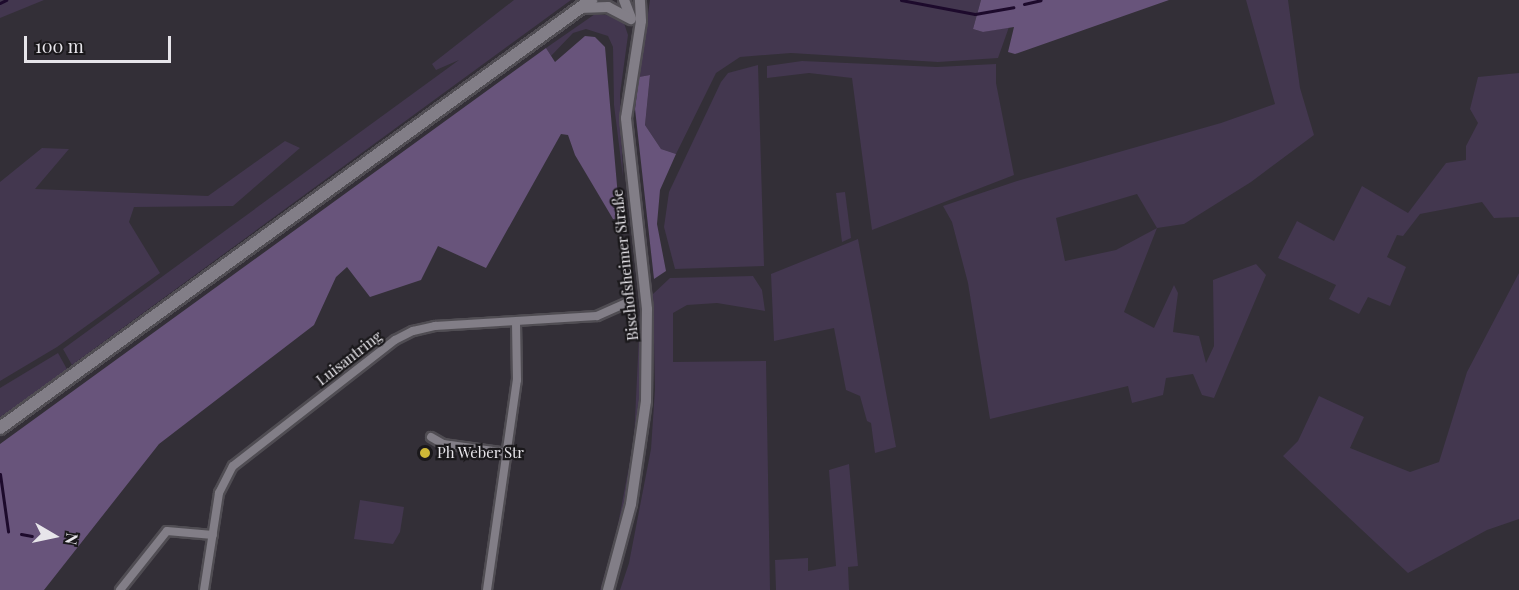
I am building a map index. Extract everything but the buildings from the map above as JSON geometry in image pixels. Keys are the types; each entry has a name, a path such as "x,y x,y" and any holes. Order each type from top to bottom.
{"main road":[{"path":"0,428 591,0"}],"street":[{"name":"Bischofsheimer Straße","path":"624,0 637,42"},
{"name":"Bischofsheimer Straße","path":"608,590 631,504 646,401 648,309 626,118 637,42 640,0"},
{"path":"579,8 608,7 631,19"},
{"name":"Luisantring","path":"204,590 219,493 233,466 395,340 428,327 597,316 627,303"},
{"path":"487,590 517,380 516,322"},
{"path":"431,437 443,444 507,453"},
{"path":"120,590 167,531 213,535"}],"shaded area":[{"path":"0,0 44,0 0,18"},
{"path":"514,0 571,0 72,365 63,349 459,60 436,70 432,64"},
{"path":"650,0 981,0 973,29 983,32 1009,27 998,58 938,62 791,53 740,57 716,73 676,154 661,149 645,125 650,75 639,77"},
{"path":"981,0 1169,0 1015,54 1008,52 1014,27 983,32 973,29"},
{"path":"1246,0 1288,0 1300,88 1314,135 1251,182 1184,224 1157,228 1124,312 1154,328 1174,285 1178,293 1173,332 1199,336 1206,363 1214,346 1213,280 1256,264 1266,275 1214,398 1202,395 1193,374 1166,378 1163,395 1132,403 1128,386 990,419 968,283 952,222 943,206 1017,181 1221,123 1275,104","holes":["1137,194 1157,228 1116,250 1065,261 1056,218"]},
{"path":"595,14 616,16 624,23 628,35 620,94 623,177 614,105 613,47 608,36 586,29 573,33 551,56 546,48"},
{"path":"585,36 595,37 605,47 620,220 613,219 575,155 568,135 561,134 486,268 438,246 421,280 370,297 347,267 336,277 314,325 159,444 44,590 0,590 0,444 546,48 555,62"},
{"path":"802,61 937,67 996,64 996,83 1014,175 872,230 852,78 809,73 767,78 767,66"},
{"path":"758,65 764,266 675,269 664,227 669,192 721,82 728,73"},
{"path":"1519,73 1519,217 1494,218 1482,202 1420,214 1403,236 1397,235 1387,257 1406,267 1390,306 1368,297 1359,314 1329,299 1336,285 1278,258 1297,221 1334,241 1362,186 1408,213 1446,163 1466,160 1466,146 1478,123 1470,109 1478,77"},
{"path":"650,75 645,125 661,149 676,154 660,190 657,224 666,271 654,279 635,109 639,77"},
{"path":"285,141 300,148 233,206 134,207 129,222 160,273 57,347 0,381 0,182 42,148 69,149 35,189 208,196"},
{"path":"845,192 851,238 842,242 836,193"},
{"path":"858,239 896,447 875,453 871,423 867,421 860,396 846,390 834,328 774,341 771,274"},
{"path":"1519,273 1519,519 1487,530 1408,573 1283,456 1298,441 1319,396 1364,417 1350,448 1410,472 1439,462 1467,372"},
{"path":"753,276 762,290 765,311 717,303 687,305 673,313 673,362 766,361 770,590 620,590 629,563 651,449 655,389 653,294 670,278"},
{"path":"641,294 642,401 627,503 603,590 600,590 616,535 634,440"},
{"path":"58,353 68,371 0,417 0,388"},
{"path":"849,464 858,566 848,567 849,590 776,590 775,560 808,558 808,571 836,566 829,470"},
{"path":"360,500 404,507 400,532 393,544 354,539"}],"waterway":[{"path":"0,3 6,0"},
{"path":"901,0 975,14 1013,7"},
{"path":"1024,4 1041,0"},
{"path":"0,474 8,531"},
{"path":"21,534 32,536"}],"place":[{"name":"Ph Weber Str","path":"425,453"}]}
